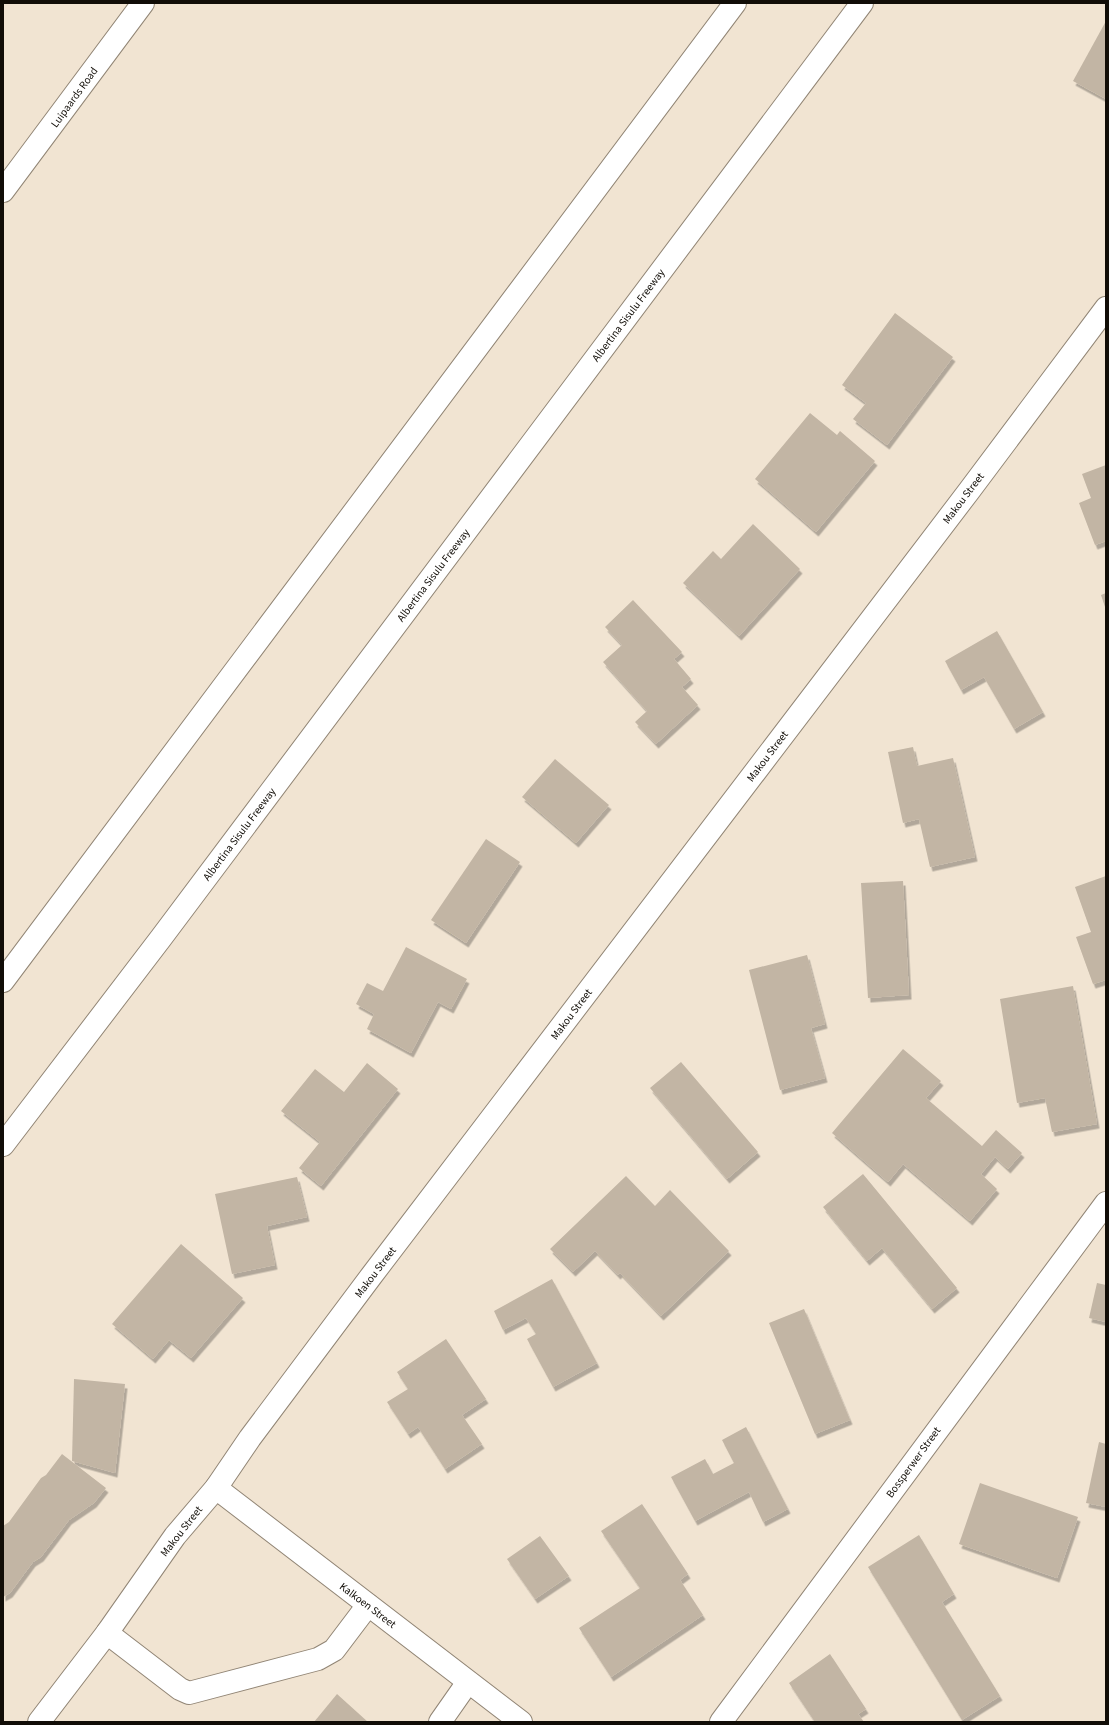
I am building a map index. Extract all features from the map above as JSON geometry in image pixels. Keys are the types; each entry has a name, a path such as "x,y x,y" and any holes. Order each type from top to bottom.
{"main road":[{"name":"Luipaards Road","path":"3,191 143,3"},
{"path":"3,981 735,3"},
{"name":"Albertina Sisulu Freeway","path":"3,1145 161,938 862,3"},
{"name":"Makou Street","path":"39,1722 106,1633 175,1536 216,1488 250,1438 377,1269 959,504 1106,308"},
{"name":"Bossperwer Street","path":"722,1722 1106,1203"},
{"name":"Kalkoen Street","path":"216,1488 521,1722"},
{"path":"106,1633 180,1689 189,1693 318,1659 334,1650 368,1605"},
{"path":"440,1722 468,1682"}],"building":[{"path":"1106,21 1106,99 1073,81"},
{"path":"895,313 953,357 887,445 853,419 866,403 842,385"},
{"path":"810,413 837,435 840,431 875,461 816,532 755,479"},
{"path":"1106,465 1106,541 1095,545 1079,503 1091,498 1082,474"},
{"path":"753,524 800,569 739,636 683,583 713,551 721,559"},
{"path":"1106,593 1106,610 1101,595"},
{"path":"633,600 682,652 674,659 691,679 682,687 698,705 656,744 635,722 647,711 603,662 622,645 605,627"},
{"path":"997,631 1043,712 1014,729 984,677 961,690 945,661"},
{"path":"913,747 917,766 953,758 975,857 930,867 919,819 903,823 888,752"},
{"path":"555,759 609,805 576,843 522,797"},
{"path":"486,839 520,862 466,943 431,920"},
{"path":"1106,876 1106,980 1093,984 1076,937 1091,932 1075,887"},
{"path":"903,881 909,995 868,998 861,883"},
{"path":"406,947 467,979 451,1009 438,1002 411,1053 367,1029 374,1014 356,1004 367,983 383,991"},
{"path":"807,955 825,1024 811,1028 825,1078 780,1090 749,970"},
{"path":"1073,986 1097,1124 1052,1132 1045,1098 1017,1103 1000,999"},
{"path":"903,1049 941,1081 926,1098 982,1146 996,1130 1022,1153 1008,1169 995,1157 981,1174 997,1189 970,1221 903,1164 888,1182 832,1133"},
{"path":"681,1062 758,1152 727,1179 650,1088"},
{"path":"367,1063 398,1089 321,1186 299,1168 320,1142 281,1111 315,1069 344,1092"},
{"path":"863,1174 957,1288 932,1309 882,1248 867,1261 823,1207"},
{"path":"626,1176 655,1206 670,1190 729,1251 661,1316 620,1273 618,1275 595,1251 573,1272 550,1249"},
{"path":"297,1177 307,1217 267,1226 275,1265 232,1274 215,1194"},
{"path":"181,1244 243,1298 191,1358 169,1340 153,1359 112,1324"},
{"path":"552,1279 597,1363 553,1387 527,1339 536,1334 526,1318 503,1330 494,1311"},
{"path":"1097,1283 1106,1285 1106,1322 1089,1318"},
{"path":"804,1309 850,1420 815,1434 769,1323"},
{"path":"446,1339 486,1399 462,1415 482,1444 445,1469 418,1427 408,1434 387,1402 408,1389 397,1372"},
{"path":"74,1379 125,1384 115,1473 72,1461"},
{"path":"746,1427 788,1509 763,1522 749,1492 695,1521 671,1477 705,1459 713,1474 734,1463 722,1440"},
{"path":"1099,1442 1106,1444 1106,1507 1086,1503"},
{"path":"62,1454 106,1488 94,1503 69,1520 41,1557 33,1562 10,1593 3,1597 3,1526 9,1522 41,1478 46,1475"},
{"path":"980,1483 1078,1517 1057,1578 959,1544"},
{"path":"642,1504 688,1574 680,1580 703,1615 611,1677 579,1628 640,1588 601,1531"},
{"path":"919,1535 954,1594 942,1602 1000,1696 962,1720 868,1567"},
{"path":"540,1536 569,1576 535,1599 507,1559"},
{"path":"830,1654 866,1709 858,1714 864,1722 815,1722 789,1683"},
{"path":"337,1694 368,1722 314,1722"}]}
